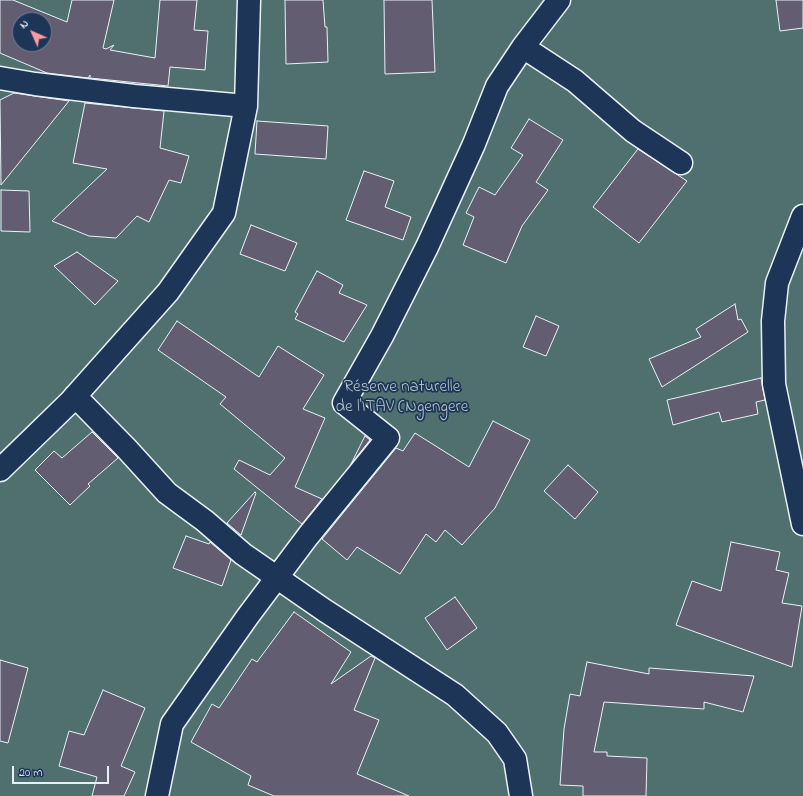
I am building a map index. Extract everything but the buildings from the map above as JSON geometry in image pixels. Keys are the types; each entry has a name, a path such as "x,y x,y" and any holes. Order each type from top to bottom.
{"street":[{"path":"0,470 76,396 168,292 224,214 246,106 249,0"},
{"path":"157,796 172,724 277,577 308,536 388,438 344,403 382,336 430,240 474,144 497,86 523,47 559,0"},
{"path":"523,47 574,81 633,131 681,163"},
{"path":"0,78 35,84 134,96 246,106"},
{"path":"803,216 777,283 773,321 774,384 803,524"},
{"path":"76,396 167,493 205,521 243,554 460,700 496,733 516,759 521,796"}],"green space":[{"name":"Réserve naturelle de l'ITAV (Ngengere","path":"0,0 803,0 803,796 0,796"}]}
